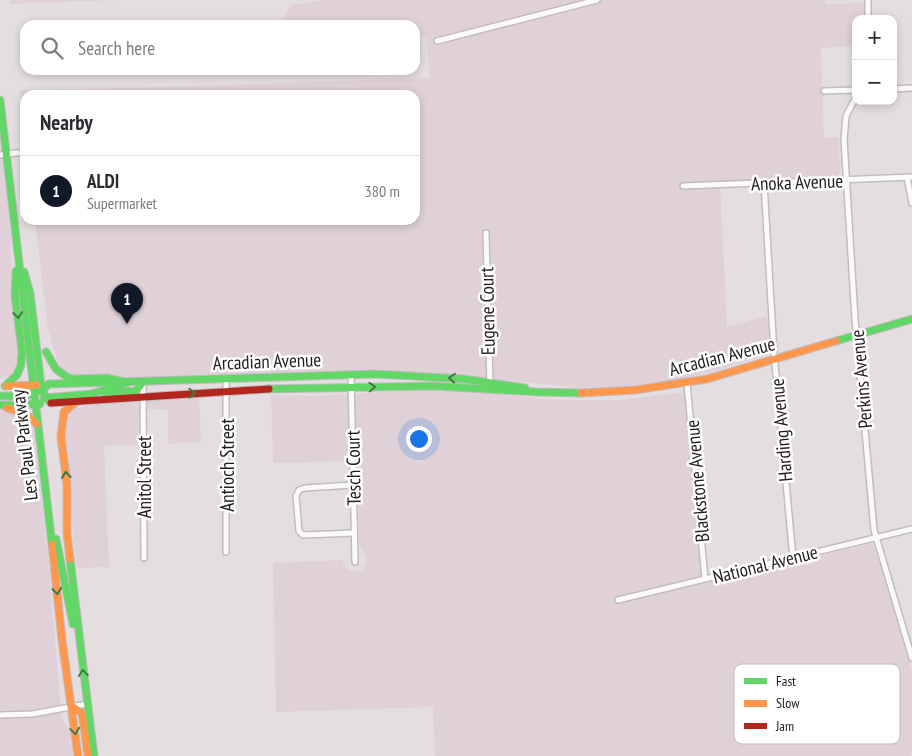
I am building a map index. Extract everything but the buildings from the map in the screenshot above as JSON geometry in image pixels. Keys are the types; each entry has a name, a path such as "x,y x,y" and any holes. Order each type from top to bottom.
{"main road":[{"path":"0,100 3,155 18,249 15,296 22,351 21,365 17,375 3,386"},
{"name":"Les Paul Parkway","path":"18,249 30,294 43,394 36,404 38,426 62,640 78,756"},
{"name":"Arcadian Avenue","path":"3,386 77,401 143,395 226,391 415,386 521,387 534,392 626,391 687,383 912,319"},
{"path":"46,352 56,369 67,377 73,379 107,378 127,383"},
{"name":"Arcadian Avenue","path":"43,394 143,382 351,375 414,376 490,386"},
{"path":"414,376 415,386"},
{"path":"94,399 114,392 136,390 143,382"},
{"path":"0,396 91,394 127,383"},
{"path":"77,401 65,411 61,427 67,484 66,524 94,756"},
{"path":"0,406 36,404"},
{"path":"0,406 31,415 38,426"},
{"path":"46,491 74,634 80,644"},
{"path":"71,706 82,713 88,756"}],"street":[{"path":"437,41 597,0"},
{"path":"868,0 868,15"},
{"path":"897,88 912,88"},
{"path":"824,91 852,90"},
{"name":"Perkins Avenue","path":"852,103 844,128 846,180 857,335 876,538 912,658"},
{"path":"3,155 20,153"},
{"path":"910,177 912,203"},
{"name":"Anoka Avenue","path":"683,186 910,177"},
{"name":"Harding Avenue","path":"764,183 775,359 793,558"},
{"name":"Eugene Court","path":"486,233 490,386"},
{"name":"Tesch Court","path":"351,375 355,562"},
{"name":"Antioch Street","path":"226,379 226,552"},
{"name":"Anitol Street","path":"143,382 144,558"},
{"name":"Blackstone Avenue","path":"687,383 705,579"},
{"path":"353,485 305,488 298,490 296,496 299,531 303,535 354,533"},
{"name":"National Avenue","path":"618,600 912,529"},
{"path":"0,715 32,714 87,704"}],"shaded area":[{"path":"10,0 115,0 10,4"},
{"path":"325,0 825,0 825,4 864,3 864,15 852,15 852,46 821,48 824,138 839,137 840,176 832,178 720,183 727,327 767,316 770,351 768,355 680,380 631,386 578,388 392,371 133,379 70,375 60,369 48,330 36,225 420,225 420,90 20,90 430,78 426,36 420,37 420,20 284,20 290,5"},
{"path":"0,140 11,236 12,299 18,355 16,369 12,375 0,379"},
{"path":"424,390 470,391 545,399 620,400 684,392 687,399 702,584 870,544 874,546 912,671 912,755 435,756 433,707 276,712 273,563 342,560 347,570 359,571 364,568 367,560 359,543 358,461 273,463 271,395 311,396"},
{"path":"199,396 201,442 168,444 168,410 147,409 141,410 142,445 104,446 109,567 76,568 64,436 67,411 100,403"},
{"path":"0,409 24,415 32,422 33,426 50,570 62,720 69,728 73,756 0,756"}],"traffic: fast":[{"path":"0,100 52,544"},
{"path":"5,386 17,375 21,365 22,351 15,296 16,271"},
{"path":"24,272 30,293 41,385 46,398 51,403"},
{"path":"836,341 912,319"},
{"path":"46,352 56,369 67,377 73,379 107,378 125,382"},
{"path":"49,384 375,374 464,379 525,388"},
{"path":"106,395 114,392 136,391 143,382"},
{"path":"44,398 91,394 127,383"},
{"path":"0,396 32,394 44,389 49,384"},
{"path":"269,389 433,386 581,393"},
{"path":"0,405 40,404"},
{"path":"56,539 73,624"},
{"path":"70,559 94,756"}],"traffic: slow":[{"path":"581,393 635,390 707,379 836,341"},
{"path":"6,386 37,385"},
{"path":"70,559 67,533 67,484 61,437 64,412 77,401"},
{"path":"7,408 24,413 37,424"},
{"path":"52,544 62,640 78,756"},
{"path":"71,706 82,713 88,756"}],"traffic: jam":[{"path":"51,403 269,389"}],"place":[{"name":"ALDI","path":"127,324"}]}
